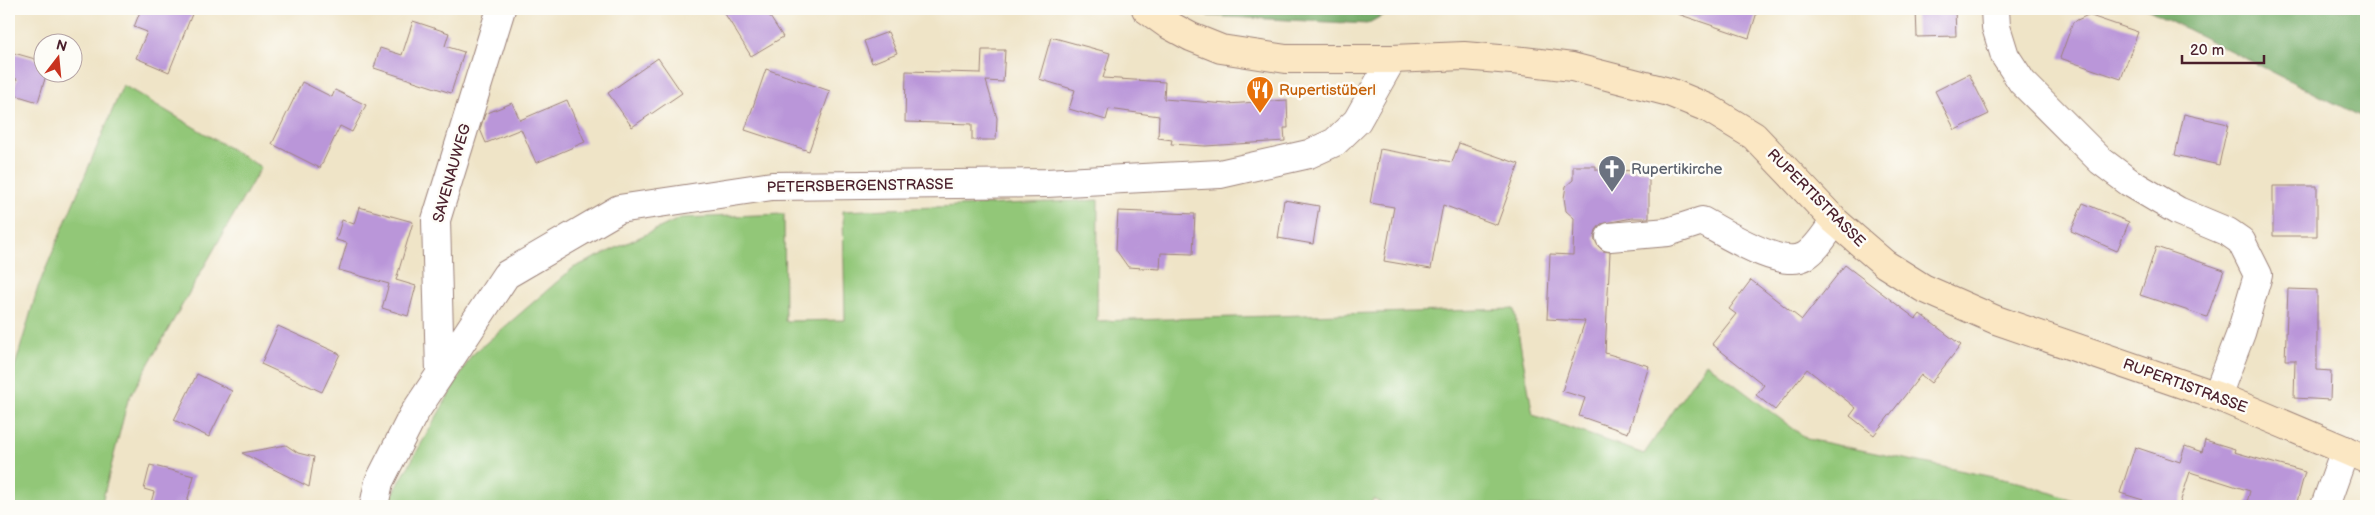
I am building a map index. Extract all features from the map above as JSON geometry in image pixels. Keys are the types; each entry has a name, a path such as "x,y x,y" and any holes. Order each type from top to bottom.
{"main road":[{"name":"RUPERTISTRASSE","path":"1146,9 1167,24 1191,37 1221,49 1286,59 1392,59 1464,56 1532,62 1572,67 1669,92 1708,108 1754,136 1835,221 1885,264 1923,288 1996,320 2217,396 2355,454"}],"street":[{"name":"SAVENAUWEG","path":"440,372 436,220 500,9"},
{"path":"1995,9 1996,27 2005,56 2022,82 2101,161 2153,198 2228,232 2241,242 2250,256 2258,275 2241,333 2217,396"},
{"name":"PETERSBERGENSTRASSE","path":"374,506 380,482 413,414 506,275 619,209 772,186 1046,183 1220,174 1309,154 1335,142 1357,121 1392,59"},
{"path":"1610,237 1668,232 1702,221 1774,258 1798,259 1806,256 1816,246 1835,221"},
{"path":"2325,506 2355,454"}],"green space":[{"path":"1200,9 1394,9 1367,24 1208,16"},
{"path":"2147,9 2366,9 2366,119"},
{"path":"123,85 261,167 128,400 101,506 9,506 9,387 38,287"},
{"path":"1098,200 1097,321 1514,309 1533,415 1644,454 1706,363 1807,439 2022,483 2090,506 1387,506 1373,499 1370,506 386,506 471,356 573,268 681,218 784,214 785,321 845,320 843,211"}],"building":[{"path":"141,9 194,9 169,72 136,58 147,32 134,27"},
{"path":"722,9 765,9 783,37 751,56"},
{"path":"1675,9 1758,9 1749,38 1675,13"},
{"path":"1916,9 1955,9 1956,36 1917,37"},
{"path":"2088,15 2138,32 2121,79 2060,58 2073,22"},
{"path":"413,21 449,33 445,46 464,52 451,93 374,68 380,48 402,55"},
{"path":"888,32 897,53 872,63 864,41"},
{"path":"1051,37 1110,53 1103,78 1165,82 1164,99 1227,104 1287,100 1288,128 1284,128 1285,141 1205,146 1171,144 1172,140 1158,138 1159,116 1109,109 1106,120 1069,109 1075,90 1039,79"},
{"path":"982,50 1005,50 1003,82 986,81 997,118 996,140 972,140 972,124 905,122 906,71 981,73"},
{"path":"14,53 32,58 32,82 44,82 38,102 12,94 17,79 9,77"},
{"path":"658,58 682,93 632,127 608,93"},
{"path":"766,69 830,91 809,151 745,130"},
{"path":"1969,74 1989,114 1955,130 1935,91"},
{"path":"302,82 332,97 335,90 366,105 352,132 340,126 320,168 272,144"},
{"path":"567,100 585,142 536,163 521,129 486,143 480,129 485,114 512,103 520,120"},
{"path":"2184,114 2228,124 2219,165 2175,155"},
{"path":"1459,143 1519,164 1497,225 1443,205 1431,269 1384,261 1394,207 1370,203 1380,149 1452,162"},
{"path":"1573,166 1596,166 1596,170 1649,171 1649,218 1632,218 1601,224 1596,230 1594,238 1603,251 1610,252 1605,353 1649,366 1628,433 1579,416 1585,398 1562,391 1585,321 1547,319 1550,254 1573,255 1574,218 1566,211 1564,198 1566,186 1573,180"},
{"path":"2273,186 2317,186 2317,236 2273,236"},
{"path":"1284,200 1319,206 1313,244 1278,238"},
{"path":"2083,203 2129,222 2117,251 2071,231"},
{"path":"359,207 413,222 396,280 416,286 408,316 382,308 389,284 339,270 347,243 336,240 342,220 354,224"},
{"path":"1118,211 1195,214 1193,254 1161,253 1160,269 1128,267 1116,250"},
{"path":"2156,247 2224,270 2207,317 2140,295"},
{"path":"1845,265 1916,319 1920,314 1961,345 1931,383 1921,375 1874,435 1850,416 1856,408 1807,369 1775,410 1756,395 1764,385 1712,344 1736,314 1729,309 1751,280 1802,320"},
{"path":"2288,289 2317,290 2317,370 2331,371 2330,400 2294,398 2295,360 2285,360"},
{"path":"278,326 340,354 322,392 261,364"},
{"path":"197,374 232,391 209,437 174,420"},
{"path":"2205,440 2235,449 2234,452 2305,472 2296,506 2246,506 2250,491 2190,472 2179,506 2141,506 2143,500 2120,493 2135,447 2180,462 2185,446 2202,452"},
{"path":"286,445 298,453 314,457 309,487 242,453"},
{"path":"150,465 194,476 186,506 150,506 154,492 144,489"}],"place":[{"name":"Rupertistüberl","path":"1260,114"},
{"name":"Rupertikirche","path":"1612,193"}]}
